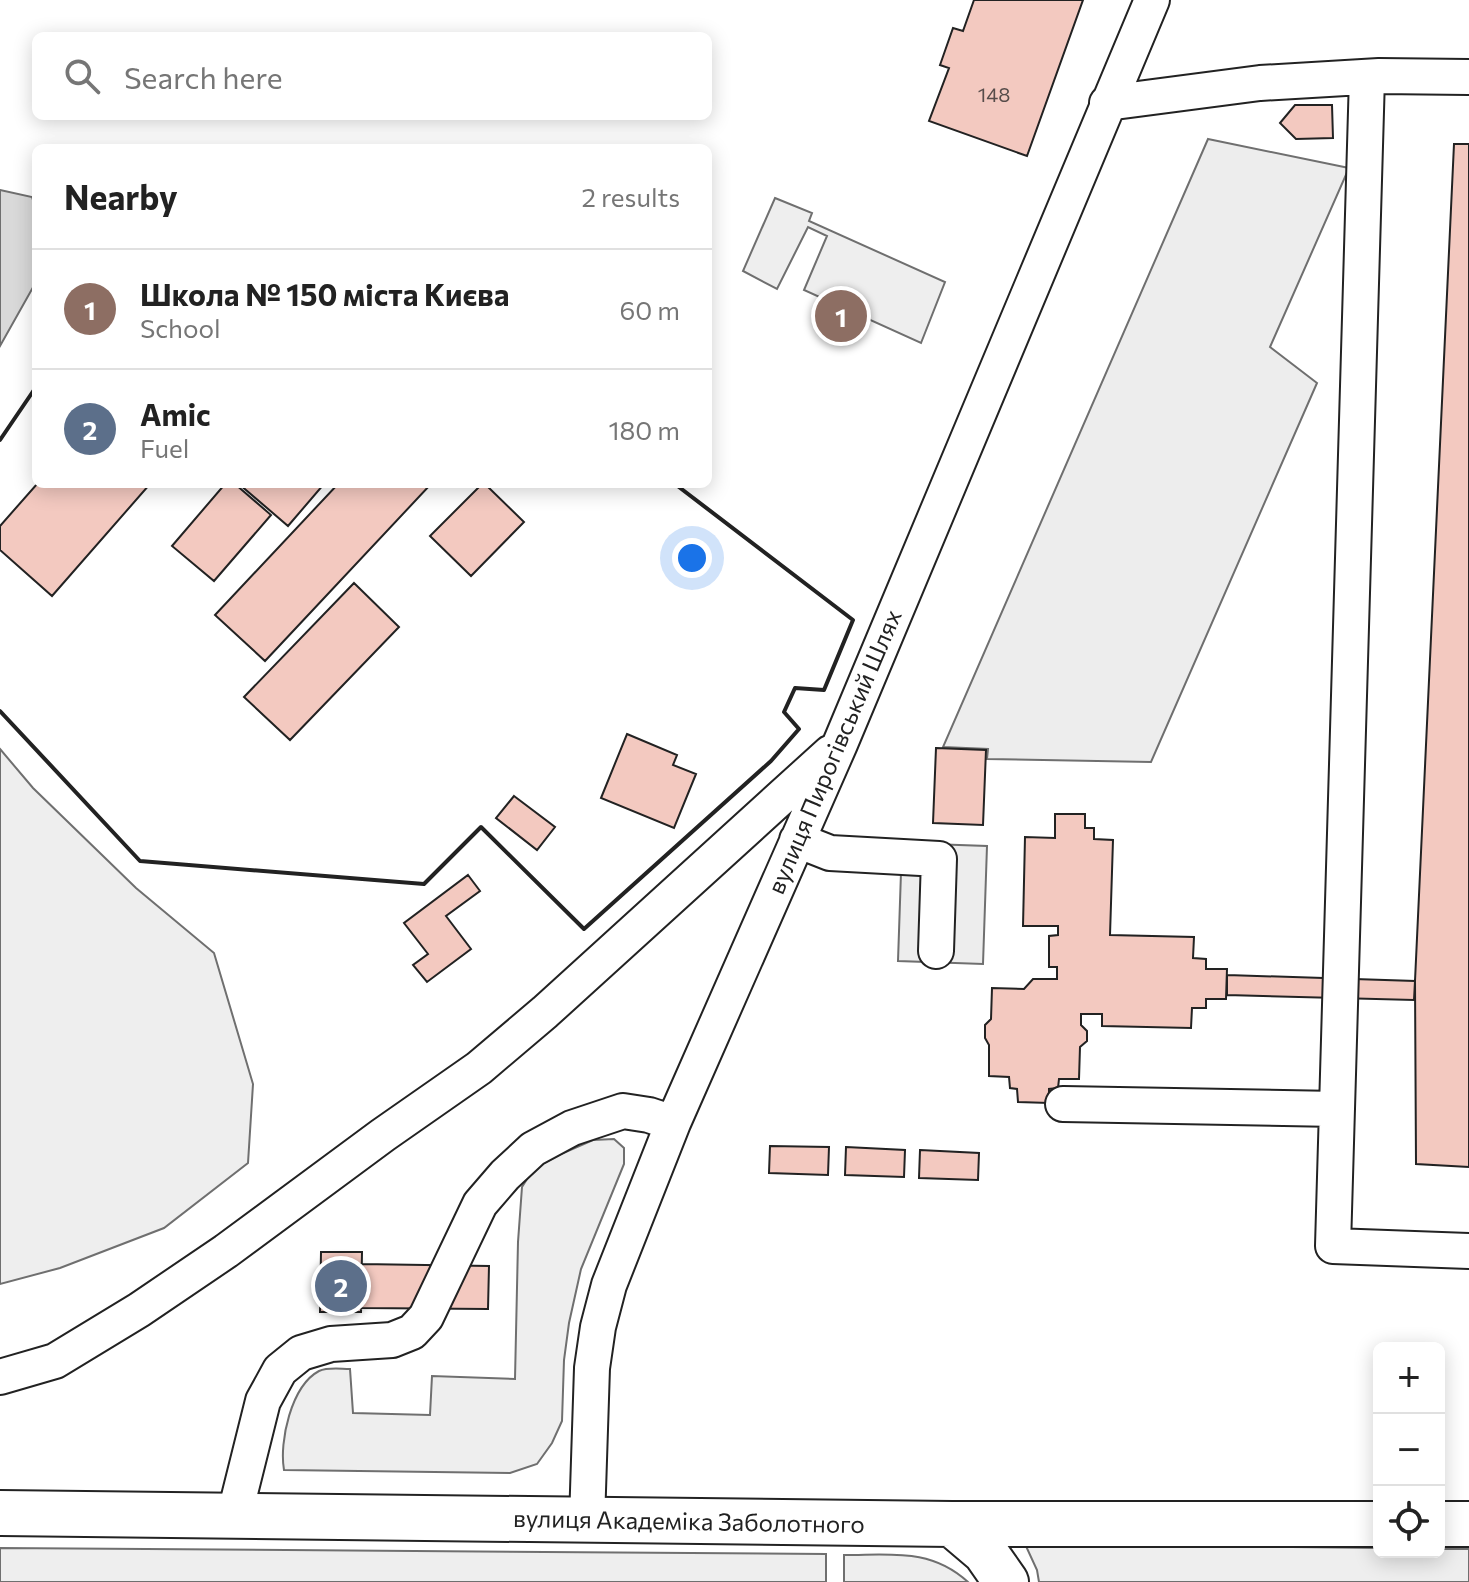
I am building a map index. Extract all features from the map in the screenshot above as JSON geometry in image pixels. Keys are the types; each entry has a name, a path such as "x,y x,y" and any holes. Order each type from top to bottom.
{"highway":[{"name":"вулиця Академіка Заболотного","path":"0,1513 952,1524 1373,1524"},
{"path":"952,1524 985,1552 1006,1582"},
{"path":"1445,1524 1469,1524"}],"street":[{"name":"вулиця Пирогівський Шлях","path":"587,1521 592,1368 609,1285 673,1123 840,744 1152,0"},
{"path":"1367,77 1333,1246 1469,1251"},
{"path":"1107,103 1260,83 1367,77 1469,77"},
{"path":"0,1377 55,1361 139,1310 479,1068 545,1012 840,744"},
{"path":"797,840 830,853 939,859 936,951"},
{"path":"1063,1104 1337,1109"},
{"path":"234,1517 263,1401 280,1370 301,1353 331,1344 392,1340 412,1332 426,1317 480,1204 533,1149 572,1128 623,1111 673,1123"}],"shaded area":[{"path":"1208,139 1349,168 1270,347 1317,383 1151,762 987,759 988,749 943,747"},
{"path":"0,190 32,197 32,289 0,346"},
{"path":"775,198 812,213 809,221 945,282 921,343 804,290 827,236 808,227 777,289 743,271"},
{"path":"0,749 33,788 136,888 214,953 253,1084 248,1163 164,1228 60,1268 0,1284"},
{"path":"902,843 987,846 983,964 898,961"},
{"path":"614,1139 624,1148 624,1164 581,1269 564,1360 562,1421 552,1443 537,1464 510,1473 284,1470 283,1445 289,1416 301,1389 319,1371 350,1369 353,1413 430,1415 432,1376 515,1379 522,1187 534,1168 593,1140"},
{"path":"1025,1544 1373,1548 1373,1558 1445,1558 1445,1549 1469,1549 1469,1582 1039,1582"},
{"path":"0,1548 826,1554 826,1582 0,1582"},
{"path":"844,1555 895,1555 925,1559 940,1563 968,1582 844,1582"}],"building":[{"path":"974,0 1083,0 1027,156 929,121 949,68 940,65 953,28 963,31"},
{"path":"1295,105 1332,105 1333,138 1296,139 1280,123"},
{"path":"1454,144 1469,144 1469,1167 1416,1164 1415,981"},
{"path":"33,488 146,488 52,596 0,550 0,526"},
{"path":"222,488 240,488 271,515 214,581 172,546"},
{"path":"244,488 321,488 288,526"},
{"path":"334,488 427,488 265,661 215,615"},
{"path":"478,488 489,488 524,522 471,576 430,536"},
{"path":"354,583 399,627 290,740 244,697"},
{"path":"627,734 677,755 673,765 696,774 674,828 601,798"},
{"path":"936,748 986,750 983,825 933,823"},
{"path":"514,796 555,827 537,850 496,818"},
{"path":"1055,814 1085,814 1085,828 1094,828 1094,839 1113,840 1110,935 1194,937 1193,958 1206,959 1206,969 1227,969 1226,999 1206,999 1206,1008 1192,1008 1191,1028 1102,1026 1102,1014 1081,1014 1087,1041 1080,1047 1079,1079 1059,1079 1058,1088 1049,1089 1049,1103 1018,1102 1017,1089 1010,1088 1009,1077 989,1076 989,1045 985,1038 985,1025 991,1019 992,988 1024,989 1033,979 1057,979 1057,967 1049,967 1049,936 1058,935 1058,926 1023,926 1025,837 1055,838"},
{"path":"468,875 480,891 446,916 471,949 427,982 413,965 428,954 404,923"},
{"path":"1227,975 1415,981 1414,1000 1227,995"},
{"path":"770,1146 829,1147 828,1175 769,1173"},
{"path":"846,1147 905,1150 904,1177 845,1175"},
{"path":"920,1150 979,1153 978,1180 919,1178"},
{"path":"321,1252 362,1252 361,1312 320,1312"},
{"path":"361,1264 489,1266 488,1309 361,1308"}],"wall":[{"path":"0,440 32,393"},
{"path":"0,711 140,861 424,884 481,827 584,929 771,761 799,729 784,712 795,688 824,690 853,620 680,488"}],"place":[{"name":"Школа № 150 міста Києва","path":"841,316"},
{"name":"Amic","path":"341,1286"}]}
